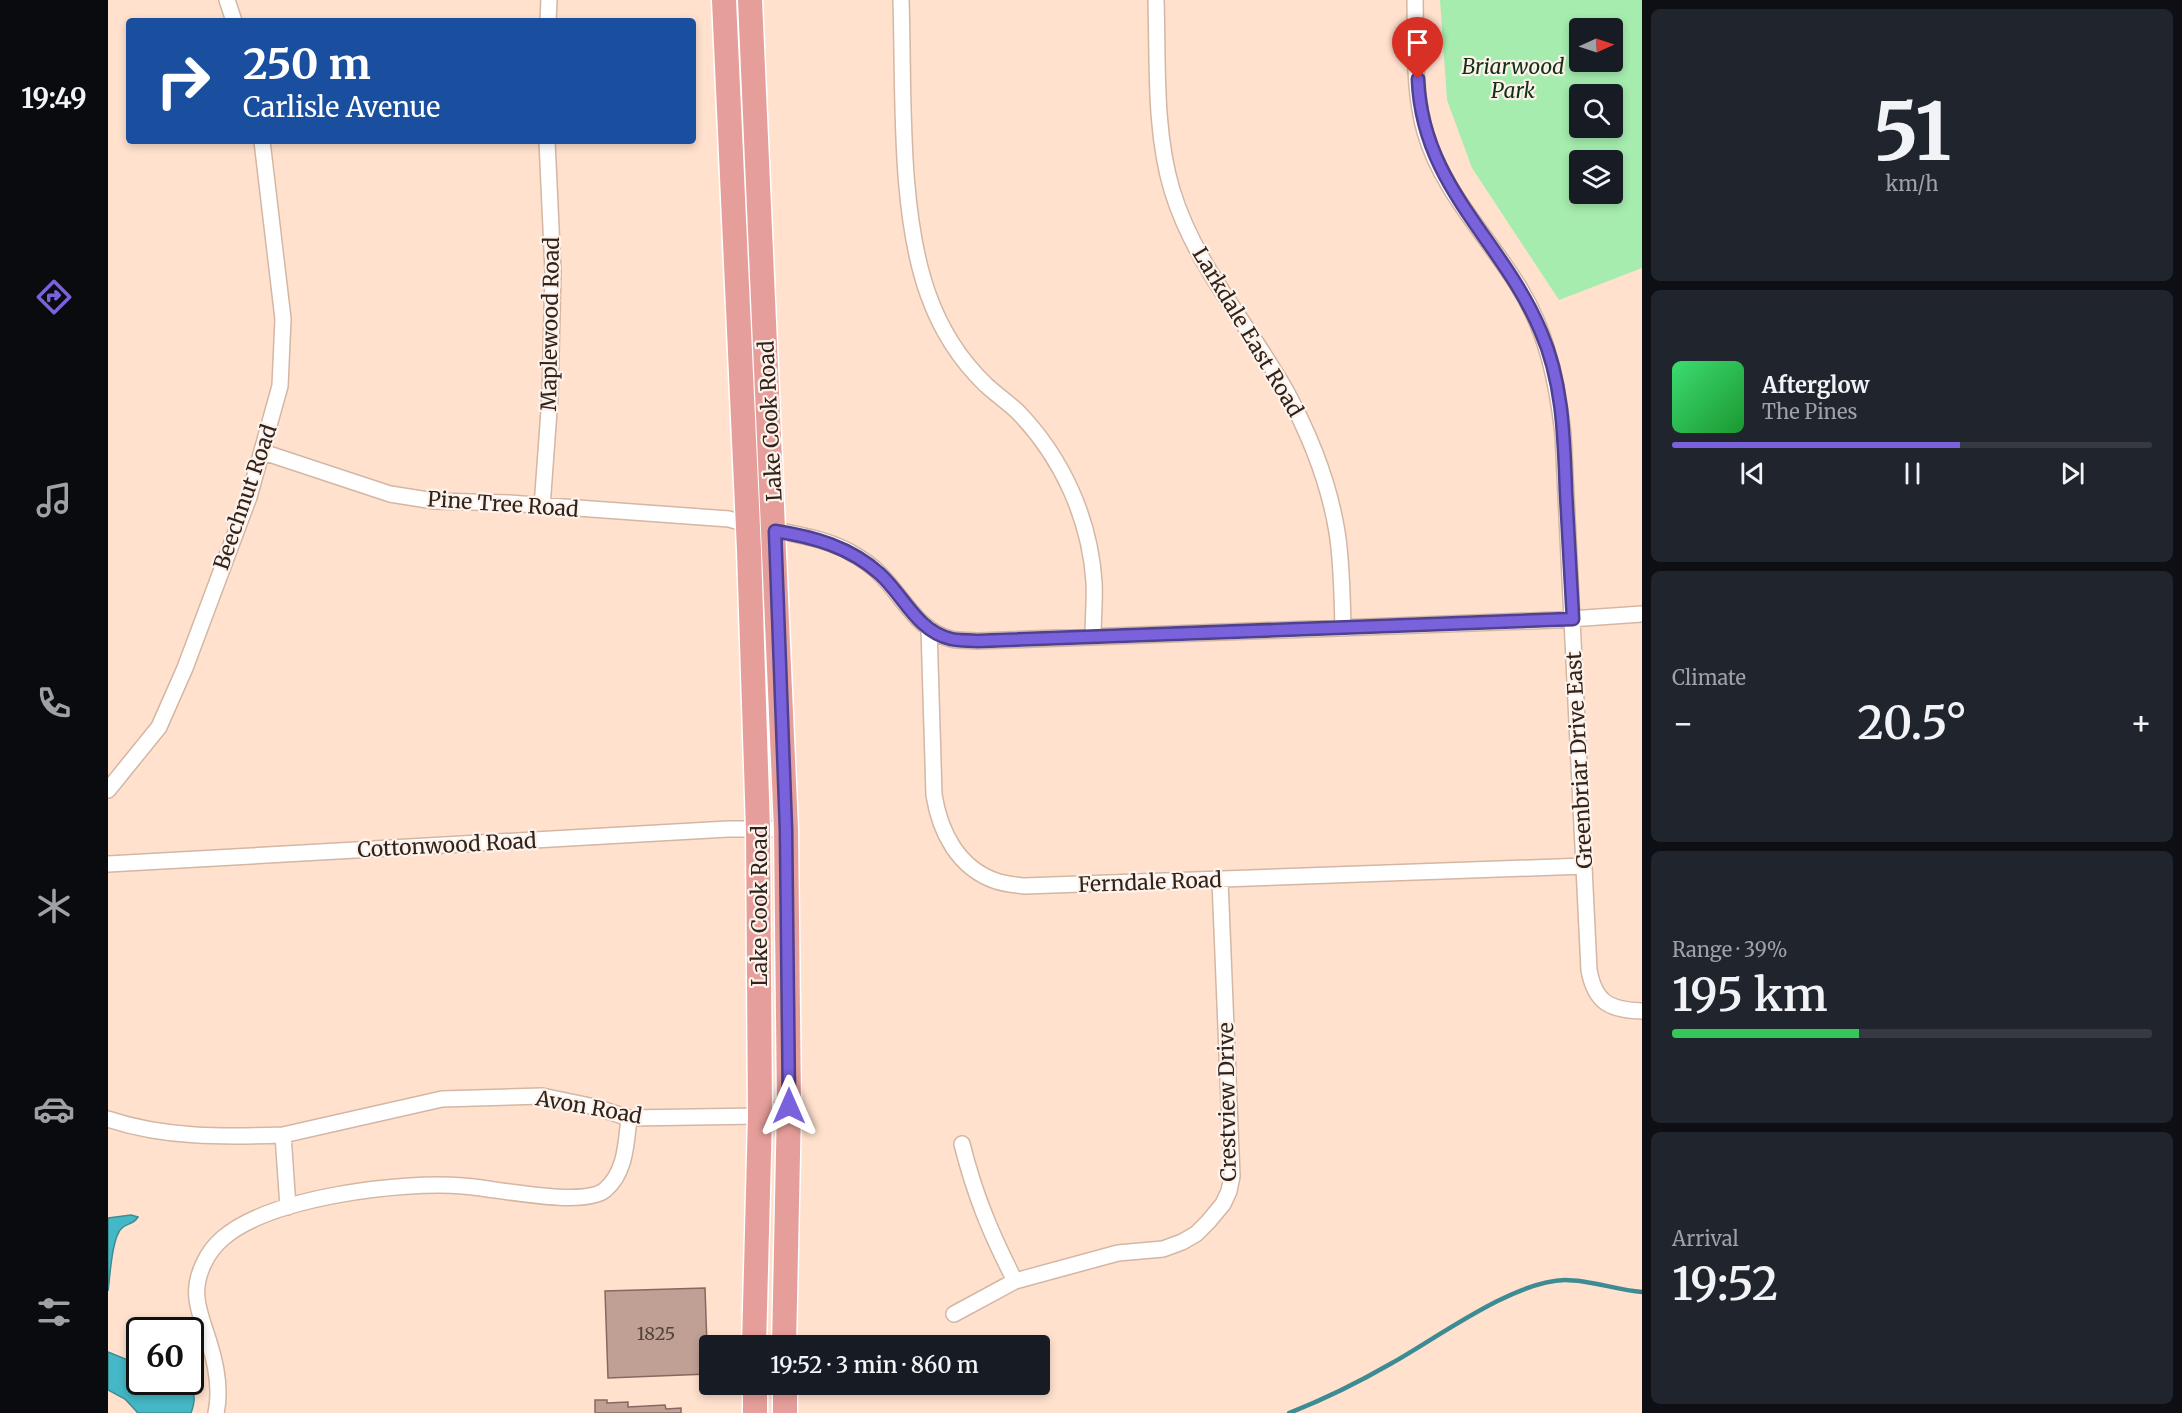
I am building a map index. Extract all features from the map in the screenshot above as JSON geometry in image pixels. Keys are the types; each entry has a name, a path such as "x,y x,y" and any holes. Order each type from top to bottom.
{"main road":[{"name":"Lake Cook Road","path":"724,0 748,525 758,829 760,1116 754,1335"},
{"name":"Lake Cook Road","path":"750,0 775,531 786,830 789,1106 784,1335"},
{"path":"755,1395 755,1413"},
{"path":"784,1395 784,1413"}],"street":[{"path":"227,0 233,18"},
{"path":"548,18 549,0"},
{"path":"901,0 909,200 915,247 927,293 947,335 965,362 1035,432 1063,473 1079,509 1090,546 1094,584 1093,636"},
{"name":"Larkdale East Road","path":"1156,0 1164,160 1172,191 1185,227 1202,261 1285,390 1307,432 1326,484 1337,532 1343,627"},
{"name":"Greenbriar Drive East","path":"1415,0 1419,98 1425,132 1442,173 1458,200 1520,288 1542,333 1558,386 1563,434 1590,977 1599,998 1608,1005 1625,1011 1642,1011"},
{"name":"Beechnut Road","path":"108,790 159,726 185,668 249,497 280,386 282,319 262,144"},
{"name":"Maplewood Road","path":"542,507 550,397 554,271 547,144"},
{"name":"Pine Tree Road","path":"263,452 390,494 434,501 729,519 815,538 849,552 880,574 922,623 929,628"},
{"path":"929,628 951,639 978,641 1573,619 1642,614"},
{"name":"Ferndale Road","path":"929,628 934,795 937,812 949,842 973,870 997,882 1024,886 1584,866"},
{"name":"Cottonwood Road","path":"108,864 729,829 786,830"},
{"name":"Crestview Drive","path":"954,1314 1015,1281 1118,1253 1163,1249 1182,1242 1208,1222 1226,1197 1232,1176 1220,880"},
{"name":"Avon Road","path":"108,1119 142,1128 217,1137 283,1135 442,1099 542,1096 595,1107 628,1118 760,1116 789,1106"},
{"path":"216,1413 219,1394 215,1366 199,1316 196,1298 197,1281 203,1265 223,1238 240,1226 288,1207 337,1195 417,1186 460,1186 567,1199 588,1197 605,1190 620,1168 625,1158 628,1118"},
{"path":"283,1135 288,1207"},
{"path":"962,1144 973,1189 990,1232 1015,1281"}],"green space":[{"name":"Briarwood Park","path":"1440,0 1642,0 1642,268 1559,300 1472,168 1447,100"}],"water":[{"path":"131,1215 138,1217 122,1228 116,1239 108,1291 108,1218"},
{"path":"108,1352 126,1359 126,1395 193,1395 194,1400 191,1413 138,1413 125,1399 108,1390"}],"building":[{"path":"705,1288 707,1335 699,1335 699,1374 608,1378 605,1291"},
{"path":"595,1400 607,1400 607,1403 628,1402 628,1407 665,1405 666,1409 681,1408 681,1413 595,1413"}],"waterway":[{"path":"1289,1413 1367,1377 1476,1312 1522,1290 1544,1283 1565,1280 1642,1292"}],"route":[{"path":"789,1106 786,830 775,531 815,538 849,552 880,574 922,623 935,633 951,639 978,641 1573,619 1563,434 1558,386 1542,333 1520,288 1464,209 1442,173 1425,132 1418,79"}]}
